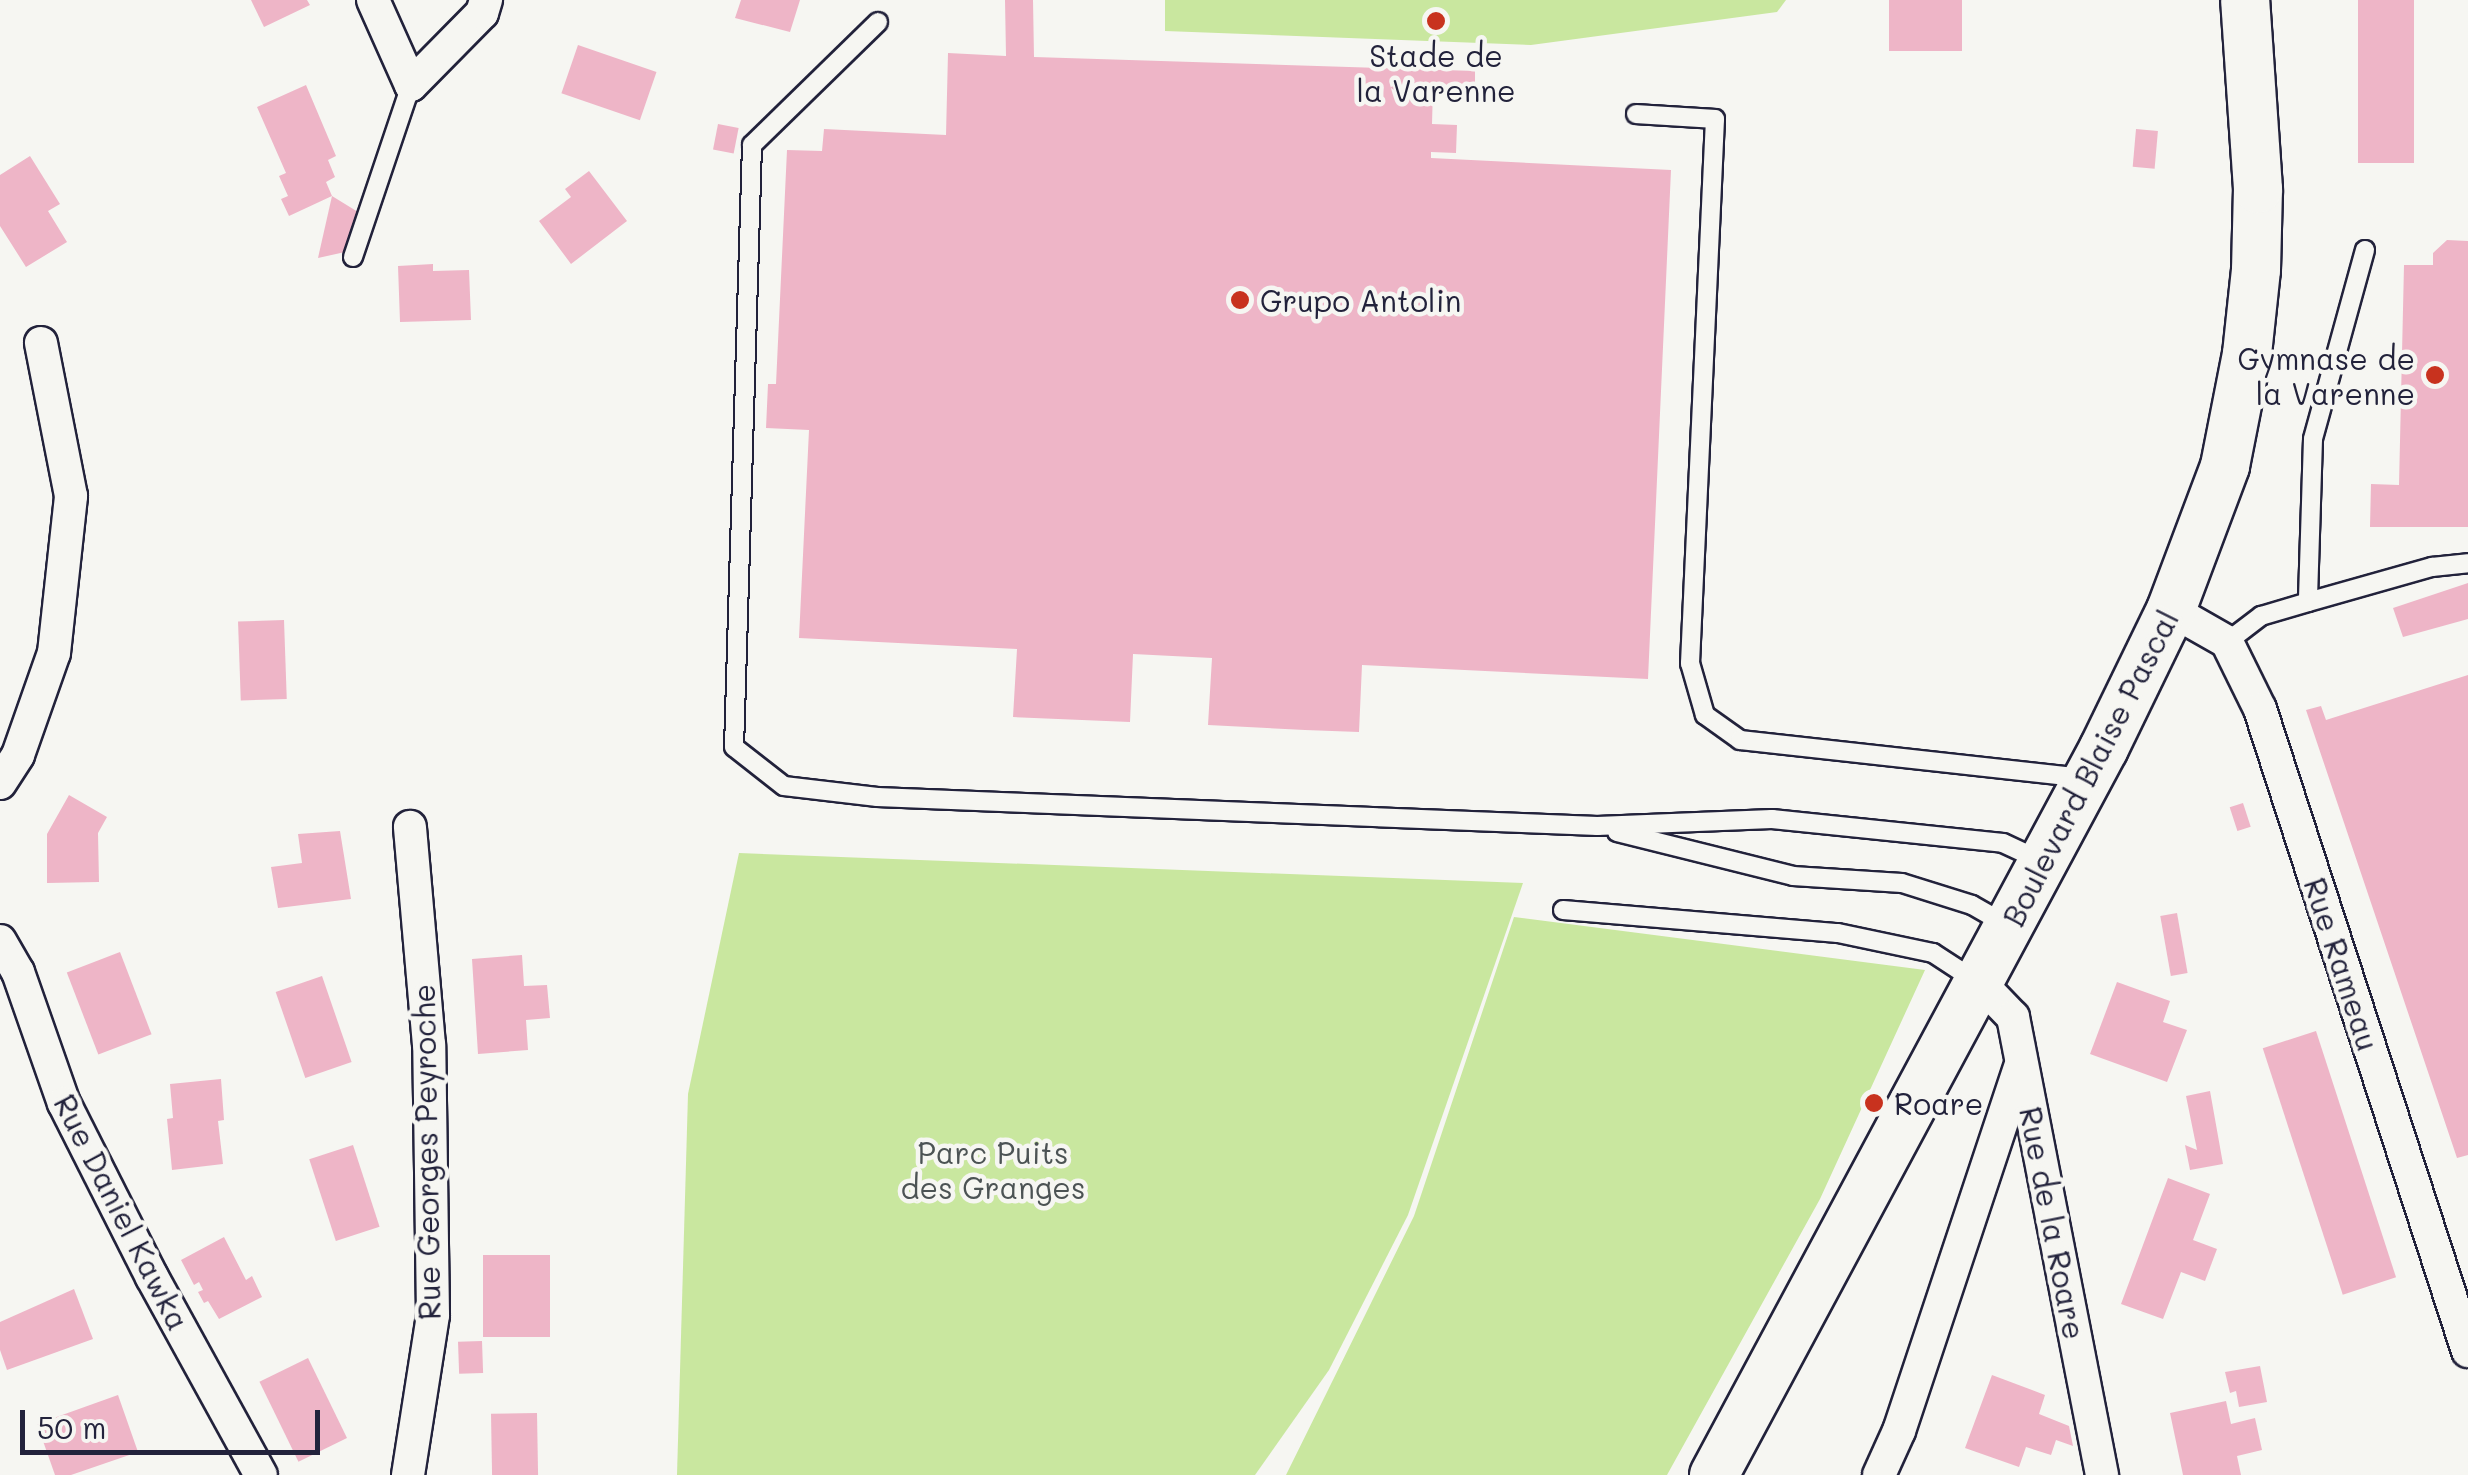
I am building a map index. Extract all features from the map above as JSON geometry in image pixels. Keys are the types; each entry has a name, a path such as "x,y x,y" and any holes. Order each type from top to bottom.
{"main road":[{"name":"Boulevard Blaise Pascal","path":"1714,1475 1981,984 2088,778 2171,610 2225,466 2247,354 2256,270 2258,189 2245,0"}],"street":[{"path":"373,0 411,85 482,13 486,0"},
{"path":"0,783 18,754 54,653 70,496 41,343"},
{"path":"2171,610 2227,642"},
{"name":"Rue Rameau","path":"2227,642 2260,710 2468,1352"},
{"name":"Rue Georges Peyroche","path":"408,1475 433,1315 430,1045 410,827"},
{"name":"Rue Daniel Kawka","path":"0,940 18,972 64,1103 152,1277 260,1475"},
{"name":"Rue de la Roare","path":"1981,984 2013,1017 2102,1475"},
{"path":"1879,1475 1899,1430 2021,1063"}],"lane":[{"path":"878,22 752,145 734,747 784,786 877,797 1598,826 1772,819 2004,843 2044,862"},
{"path":"352,256 411,85"},
{"path":"1636,114 1715,119 1690,662 1705,716 1740,740 2088,778"},
{"path":"2308,602 2313,439 2366,250"},
{"path":"2227,642 2261,616 2432,567 2468,563"},
{"path":"1598,826 1793,876 1902,883 1972,905 2011,927"},
{"path":"1563,910 1838,932 1932,953 1981,984"}],"green space":[{"name":"Stade de la Varenne","path":"1165,0 1786,0 1777,12 1531,45 1165,31"},
{"name":"Parc Puits des Granges","path":"739,853 1523,883 1408,1215 1329,1370 1255,1475 677,1475 688,1094"},
{"path":"1514,917 1925,970 1820,1199 1667,1475 1286,1475 1414,1216"}],"building":[{"path":"251,0 307,0 310,5 264,27"},
{"path":"741,0 800,0 790,32 735,18"},
{"name":"Grupo Antolin","path":"1005,0 1033,0 1034,57 1475,71 1475,89 1433,88 1432,124 1457,125 1456,153 1431,152 1431,158 1671,170 1648,679 1362,665 1359,732 1305,730 1208,725 1212,658 1133,654 1130,722 1013,717 1017,649 799,638 809,430 766,428 768,384 776,384 787,150 822,151 824,129 946,135 948,53 1006,56"},
{"path":"1889,0 1962,0 1962,51 1889,51"},
{"path":"2358,0 2414,0 2414,163 2358,163"},
{"path":"578,45 656,72 640,120 561,93"},
{"path":"306,85 336,156 328,160 335,177 326,182 332,196 289,216 281,199 288,196 279,176 286,173 257,107"},
{"path":"718,124 739,128 734,154 713,150"},
{"path":"2136,129 2158,131 2155,169 2133,167"},
{"path":"30,156 60,204 48,211 67,242 26,267 0,226 0,175"},
{"path":"589,171 627,221 571,264 539,221 571,197 565,189"},
{"path":"332,196 358,212 345,252 318,258"},
{"name":"Gymnase de la Varenne","path":"2447,240 2468,241 2468,527 2370,527 2371,484 2399,485 2404,265 2433,265 2433,253"},
{"path":"433,264 433,271 469,270 471,320 400,322 398,266"},
{"path":"2468,583 2468,619 2403,637 2393,608"},
{"path":"284,620 287,699 241,701 238,622"},
{"path":"2468,675 2468,1155 2457,1158 2306,710 2321,706 2326,720"},
{"path":"69,795 107,817 98,833 99,882 47,883 47,834"},
{"path":"2243,803 2251,827 2237,831 2230,807"},
{"path":"340,831 351,899 278,908 271,867 302,863 298,834"},
{"path":"2177,913 2188,973 2171,976 2160,916"},
{"path":"120,952 152,1034 98,1055 67,972"},
{"path":"522,955 524,986 547,985 550,1018 526,1020 528,1050 478,1054 472,959"},
{"path":"322,976 352,1062 305,1078 276,992"},
{"path":"2117,982 2170,1001 2163,1022 2187,1030 2167,1082 2090,1054"},
{"path":"2316,1031 2396,1277 2343,1295 2263,1048"},
{"path":"221,1079 224,1120 218,1121 223,1164 172,1170 167,1119 173,1118 170,1084"},
{"path":"2210,1091 2223,1164 2190,1170 2185,1145 2197,1150 2186,1096"},
{"path":"353,1145 380,1227 336,1241 309,1159"},
{"path":"2168,1178 2210,1194 2193,1240 2217,1249 2205,1281 2181,1272 2163,1319 2121,1304"},
{"path":"224,1237 246,1280 252,1276 262,1297 219,1319 208,1301 204,1303 198,1292 203,1290 199,1282 194,1285 181,1260"},
{"path":"483,1255 550,1255 550,1337 483,1337"},
{"path":"74,1289 93,1339 7,1370 0,1350 0,1322"},
{"path":"482,1341 483,1373 459,1374 458,1342"},
{"path":"308,1358 347,1438 298,1462 259,1382"},
{"path":"2260,1366 2267,1402 2239,1407 2236,1391 2230,1393 2225,1372"},
{"path":"1992,1375 2045,1395 2039,1414 2069,1426 2073,1446 2056,1440 2051,1455 2026,1447 2019,1467 1965,1448"},
{"path":"118,1395 138,1452 71,1475 55,1475 37,1424"},
{"path":"2226,1401 2231,1424 2255,1418 2262,1450 2237,1456 2241,1475 2183,1475 2170,1413"},
{"path":"537,1413 538,1475 492,1475 491,1414"}],"place":[{"name":"Stade de la Varenne","path":"1436,21"},
{"name":"Grupo Antolin","path":"1240,300"},
{"name":"Gymnase de la Varenne","path":"2435,375"},
{"name":"Roare","path":"1874,1103"}]}
